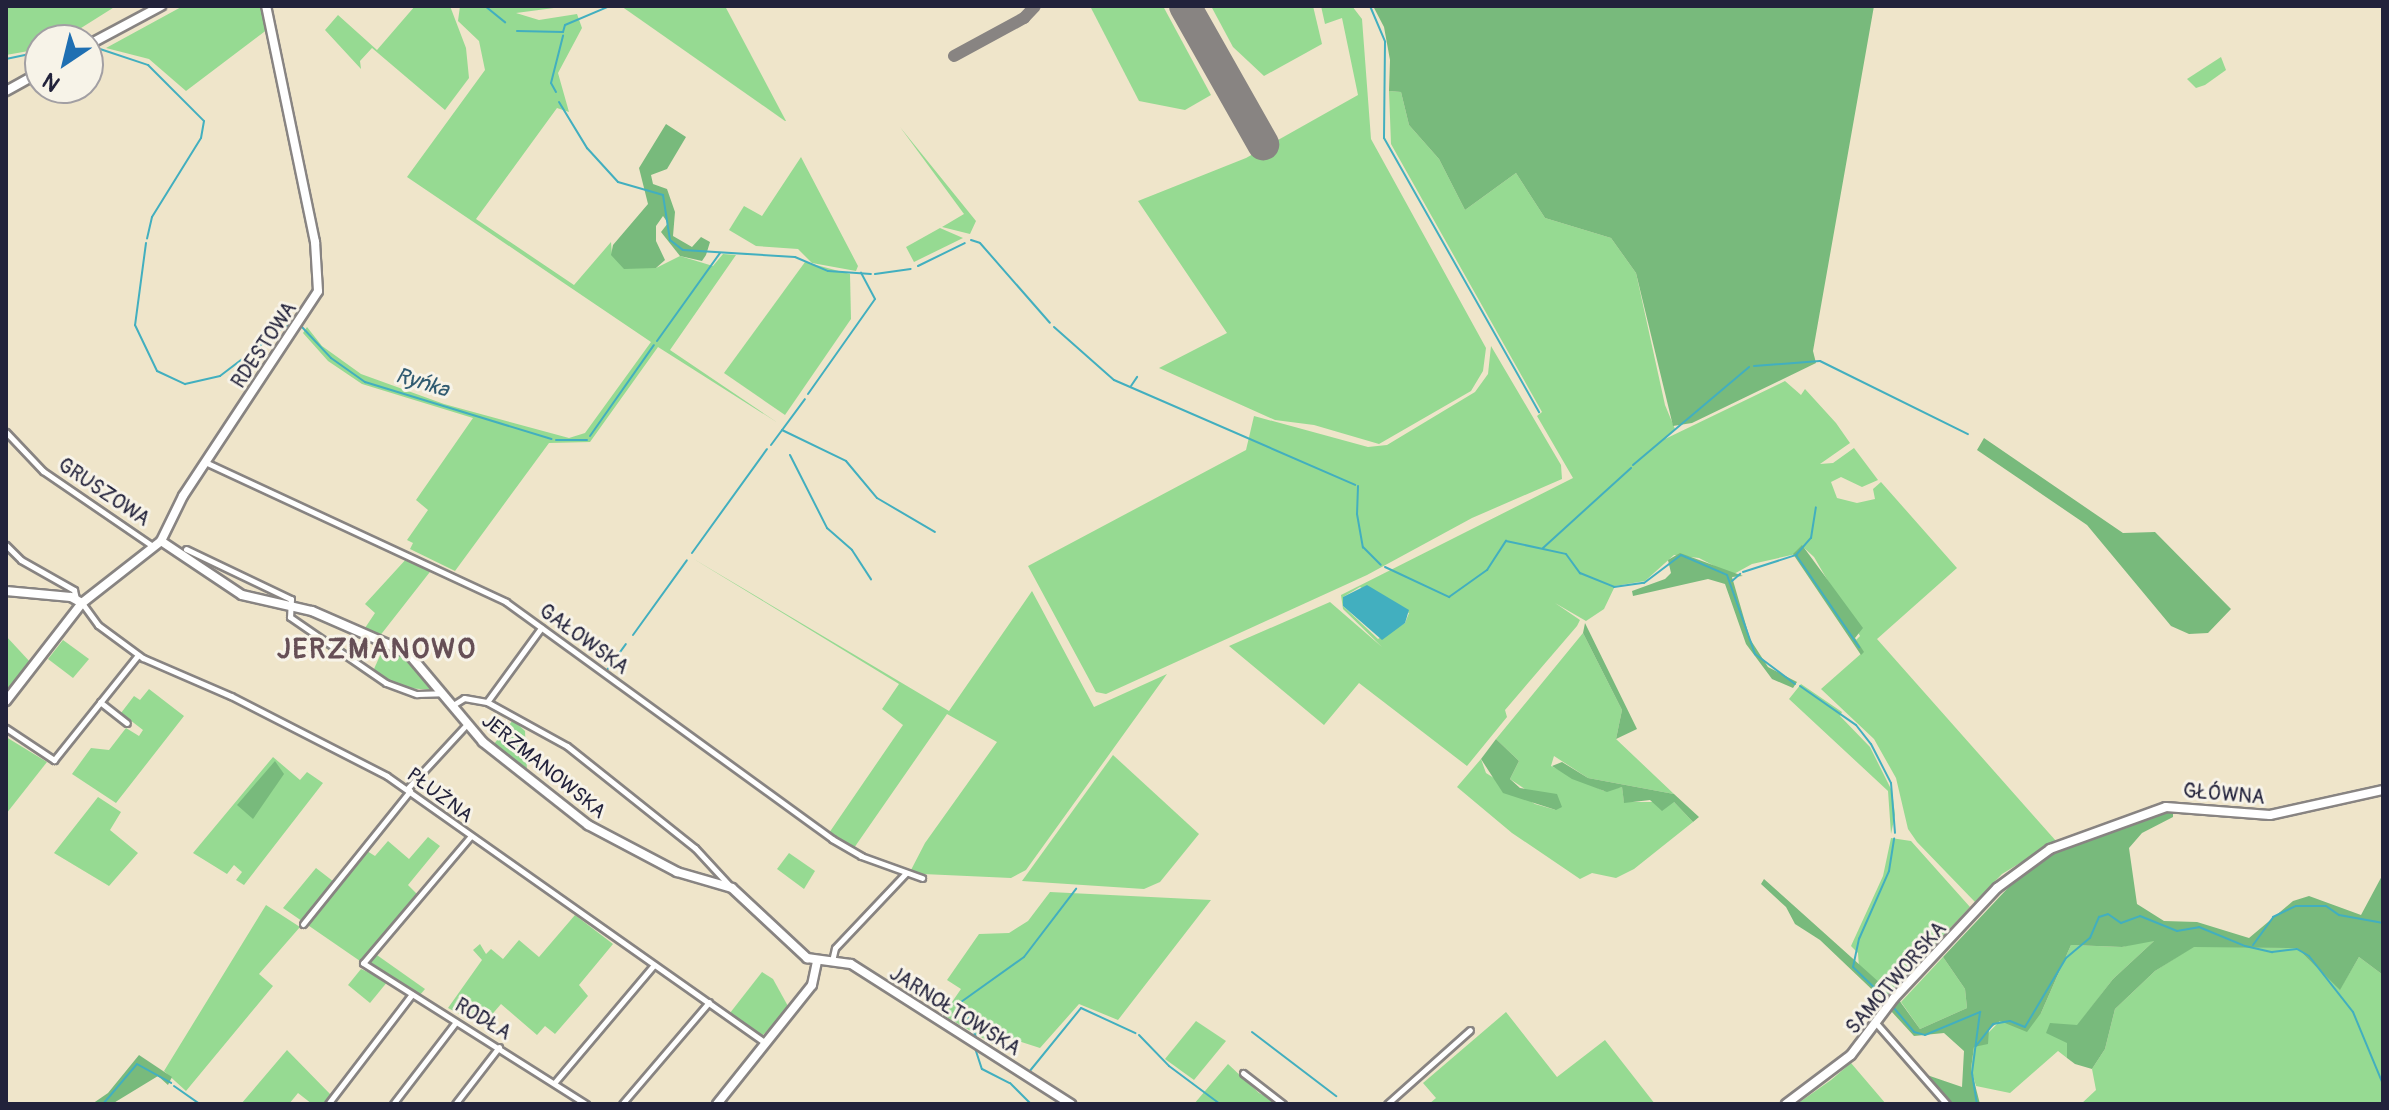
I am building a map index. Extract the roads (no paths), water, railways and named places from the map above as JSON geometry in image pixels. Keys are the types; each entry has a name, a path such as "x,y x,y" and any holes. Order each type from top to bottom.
{"street":[{"path":"104,36 161,6"},
{"name":"RDESTOWA","path":"161,541 204,462 318,291 315,242 266,6"},
{"path":"6,91 24,81"},
{"name":"GRUSZOWA","path":"6,432 43,471 151,545"},
{"name":"GAŁOWSKA","path":"204,462 497,597 832,839 922,878"},
{"path":"6,701 79,601 151,545 161,541"},
{"name":"JERZMANOWSKA","path":"161,541 203,573 252,598 290,605 402,649 443,692 467,724 592,828 677,872 732,888 807,958 817,962"},
{"name":"PŁUŻNA","path":"6,545 21,560 74,590 98,625 138,655 231,696 408,790 470,837 765,1043"},
{"path":"186,549 291,599 290,617 309,633 386,683 417,694 443,692"},
{"path":"203,573 209,560"},
{"path":"6,591 79,601"},
{"path":"487,702 541,628"},
{"path":"6,728 54,760 138,655"},
{"path":"453,705 464,698 487,702 567,746 695,848 732,888"},
{"path":"100,702 127,723"},
{"path":"303,924 408,790 467,724"},
{"name":"GŁÓWNA","path":"2024,866 2068,840 2159,808 2195,806 2266,815 2383,790"},
{"name":"RODŁA","path":"470,837 363,963 586,1104"},
{"name":"SAMOTWORSKA","path":"1786,1104 1844,1062 1988,897 2024,866"},
{"path":"708,880 712,867"},
{"path":"832,961 835,948 906,873"},
{"name":"JARNOŁTOWSKA","path":"817,962 832,961 858,968 1071,1104"},
{"path":"717,1104 812,985 817,962"},
{"path":"555,1082 654,965"},
{"path":"328,1104 412,994"},
{"path":"622,1104 709,1002"},
{"path":"393,1104 456,1022"},
{"path":"1876,1023 1947,1104"},
{"path":"1387,1104 1470,1030"},
{"path":"455,1104 499,1047"},
{"path":"1243,1073 1283,1104"}],"water":[{"path":"1367,585 1409,610 1405,623 1382,640 1343,606 1343,597"}],"waterway":[{"path":"485,6 505,22"},
{"path":"517,31 563,32 565,25 610,6"},
{"path":"1370,6 1385,42 1384,138 1539,412"},
{"path":"556,92 551,83 563,36"},
{"name":"Ryńka","path":"104,50 148,65 204,121 201,138 152,217 147,238"},
{"name":"Ryńka","path":"6,59 24,55"},
{"path":"559,102 587,148 618,182 663,195 670,240 683,250 795,257 828,271 871,274"},
{"path":"971,240 980,243 1050,323"},
{"name":"Ryńka","path":"146,243 135,325 157,371 185,384 220,376 275,334"},
{"path":"918,266 965,243"},
{"name":"Ryńka","path":"657,341 720,253"},
{"path":"875,274 911,269"},
{"path":"808,394 875,299 861,273"},
{"name":"Ryńka","path":"278,331 295,322"},
{"name":"Ryńka","path":"301,326 331,358 365,382 551,439"},
{"path":"1054,327 1114,380 1355,485"},
{"name":"Ryńka","path":"590,436 654,345"},
{"path":"1754,366 1820,361 1968,434"},
{"path":"1633,465 1749,367"},
{"path":"1131,386 1137,377"},
{"path":"771,445 805,399"},
{"path":"782,430 846,461 877,498 935,532"},
{"name":"Ryńka","path":"556,440 587,440"},
{"path":"692,553 767,449"},
{"path":"790,455 827,528 852,550 871,579"},
{"path":"1543,548 1631,468"},
{"path":"1358,486 1357,514 1363,547 1381,565"},
{"path":"1743,572 1796,555 1811,538 1816,507"},
{"path":"1385,567 1449,597 1487,570 1506,541 1566,554 1580,573 1614,587 1644,583 1681,555 1727,575 1755,654 1795,684"},
{"path":"1796,555 1859,647"},
{"path":"633,635 687,560"},
{"path":"1732,581 1740,574"},
{"path":"607,670 626,644"},
{"path":"1800,686 1856,725 1871,744 1891,783 1895,833"},
{"path":"1887,1000 1853,967 1859,939 1889,871 1894,838"},
{"path":"1024,1069 977,1039 961,1002 1024,957 1076,889"},
{"path":"2253,945 2273,917 2296,906 2326,906 2339,915 2383,923"},
{"path":"1976,1046 1993,1024 2010,1021 2025,1027 2066,958 2090,938 2099,917 2108,914 2121,923 2140,916 2177,931 2199,927 2245,946 2272,952 2297,949 2309,956 2353,1012 2383,1084"},
{"path":"1029,1072 1081,1008 1135,1033"},
{"path":"1894,1008 1914,1032 1925,1035 1980,1012 1972,1073 1977,1104"},
{"path":"1252,1032 1336,1096"},
{"path":"1139,1035 1169,1066 1220,1104"},
{"path":"975,1048 982,1069 1010,1083 1031,1104"},
{"path":"103,1104 137,1064 171,1083"},
{"path":"1036,1077 1049,1085"},
{"path":"174,1086 200,1104"}],"district":[{"name":"JERZMANOWO","path":"377,650"}]}
